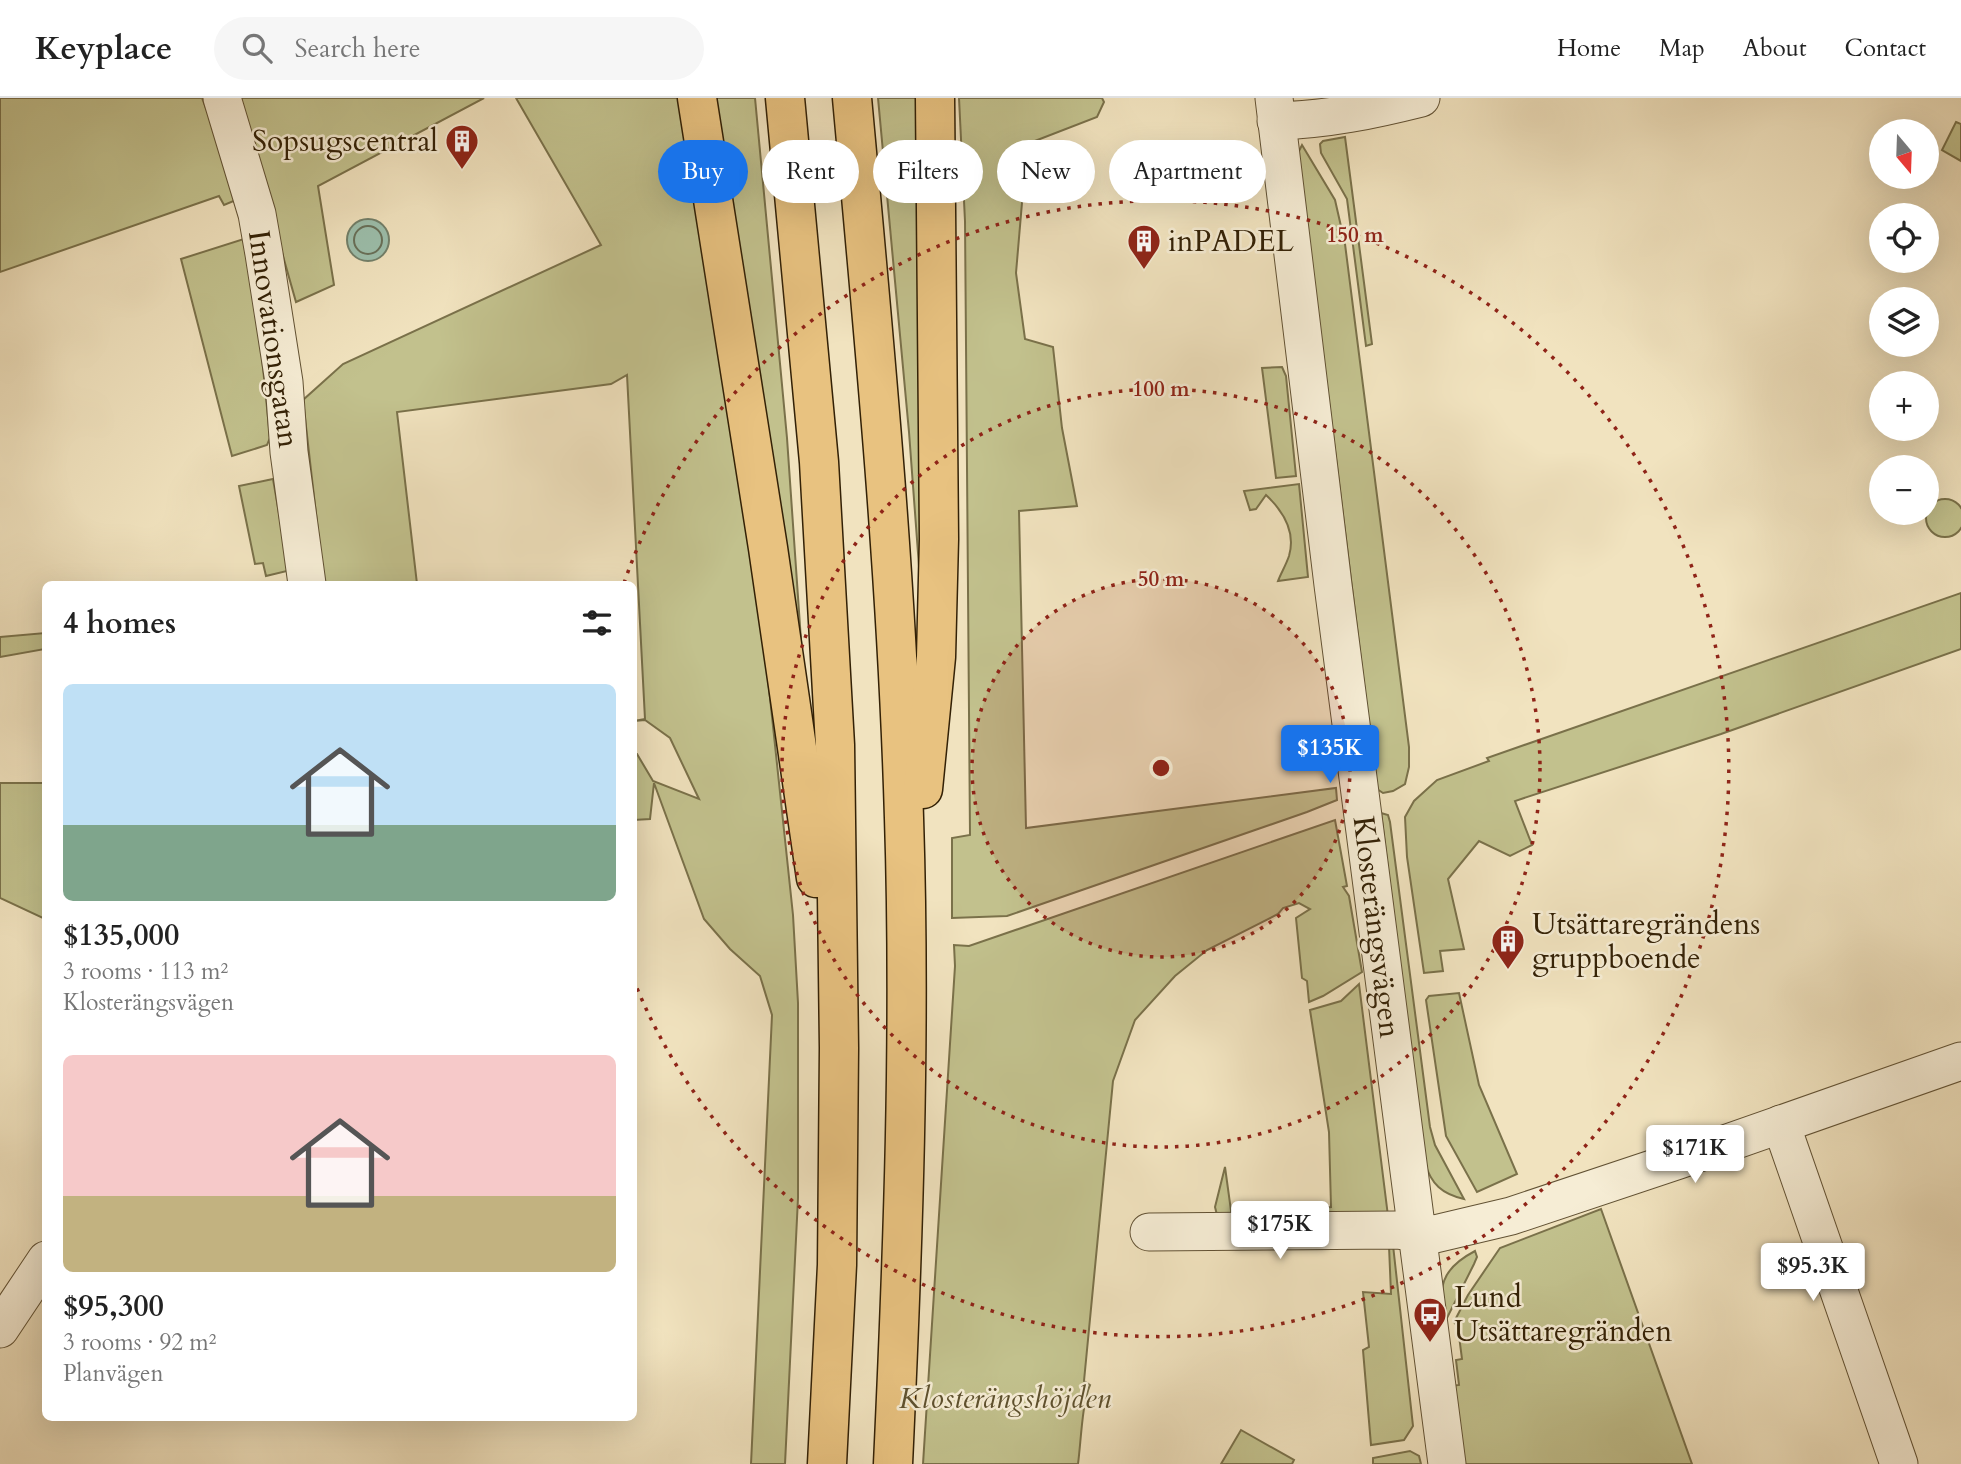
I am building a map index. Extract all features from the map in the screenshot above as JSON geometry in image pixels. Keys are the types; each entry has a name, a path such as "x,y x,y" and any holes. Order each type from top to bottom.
{"highway":[{"path":"697,98 796,731 839,1048"},
{"path":"785,98 820,489 835,745 839,1048 837,1265 827,1464"},
{"path":"852,98 885,452 904,820 903,1252 893,1464"},
{"path":"905,961 936,657 939,526 935,98"}],"street":[{"name":"Innovationsgatan","path":"222,98 257,214 284,382 289,452 307,581"},
{"path":"1275,110 1308,121 1364,112 1421,98"},
{"name":"Klosterängsvägen","path":"1275,110 1447,1464"},
{"path":"1149,1231 1447,1232 1511,1216 1961,1061"},
{"path":"1781,1124 1899,1464"},
{"path":"0,1329 42,1267"}],"green space":[{"path":"0,98 202,98 241,198 224,205 219,196 0,272"},
{"path":"231,98 484,98 318,186 334,285 296,302 264,189"},
{"path":"516,98 682,98 689,140 658,140 658,203 698,203 759,594 793,915 798,1003 798,1198 785,1464 751,1464 772,1015 760,976 730,949 704,919 654,783 650,819 637,820 637,754 653,781 699,799 670,738 645,720 637,721 645,719 627,375 611,384 397,412 417,581 324,581 303,400 343,364 601,245"},
{"path":"711,98 755,98 762,203 765,203 787,438 805,698 727,203 748,203 748,140 718,140"},
{"path":"878,98 919,98 919,140 882,140"},
{"path":"959,98 1102,98 1104,102 1097,117 1037,140 997,140 997,203 1022,203 1016,273 1025,339 1053,347 1062,428 1077,506 1019,511 1026,828 1336,788 1337,800 1007,916 952,918 952,838 970,835 964,203 983,203 983,140 961,140"},
{"path":"1956,122 1961,124 1961,161 1942,150"},
{"path":"1345,137 1372,344 1366,346 1347,199 1321,153 1320,144"},
{"path":"1302,145 1335,200 1345,244 1409,747 1409,767 1405,784 1383,793 1377,789 1298,153"},
{"path":"888,203 920,203 923,620"},
{"path":"250,237 270,438 267,445 232,456 181,259"},
{"path":"1282,367 1286,376 1296,476 1276,478 1262,368"},
{"path":"273,479 288,565 287,571 266,576 263,563 255,564 239,486"},
{"path":"1299,484 1308,577 1278,581 1291,547 1287,522 1266,495 1256,509 1250,510 1244,491"},
{"path":"1939,501 1952,501 1962,511 1962,525 1952,535 1938,535 1928,525 1939,525"},
{"path":"1961,593 1961,649 1721,734 1515,801 1532,845 1510,856 1479,841 1448,879 1464,949 1440,951 1443,971 1424,973 1407,857 1405,817 1414,801 1437,780 1489,761 1487,758"},
{"path":"42,633 42,650 0,657 0,637"},
{"path":"0,783 42,783 42,918 0,898"},
{"path":"1381,813 1388,815 1390,822 1430,1127 1435,1145 1464,1199 1438,1187 1425,1163"},
{"name":"Klosterängshöjden","path":"1335,820 1347,886 1343,887 1349,896 1362,972 1309,1002 1307,981 1302,978 1296,918 1310,909 1299,903 1283,908 1278,914 1207,950 1175,976 1135,1020 1113,1081 1084,1381 1090,1385 1083,1412 1078,1464 923,1464 955,966 954,945 969,946"},
{"path":"1359,984 1388,1216 1219,1223 1215,1207 1225,1167 1232,1218 1331,1207 1329,1132 1310,1010 1341,1001"},
{"path":"1459,993 1479,1085 1517,1174 1477,1192 1446,1136 1426,1000 1429,996"},
{"path":"1601,1209 1692,1464 1462,1464 1451,1386 1459,1385 1456,1360 1462,1359 1458,1328 1454,1322 1468,1295 1500,1248"},
{"path":"1393,1245 1413,1426 1404,1440 1371,1445 1363,1350 1369,1347 1363,1292 1391,1294 1389,1246"},
{"path":"1475,1251 1477,1257 1444,1324 1444,1281 1454,1265"},
{"path":"1241,1430 1294,1460 1292,1464 1221,1464"},
{"path":"1410,1451 1419,1456 1421,1464 1373,1464 1373,1458"}],"water":[{"path":"368,219 383,225 389,240 383,255 368,261 353,255 347,240 353,225"}],"place":[{"name":"Sopsugscentral","path":"462,171"},
{"name":"inPADEL","path":"1144,271"},
{"name":"Utsättaregrändens gruppboende","path":"1508,971"},
{"name":"Lund Utsättaregränden","path":"1430,1344"}]}
